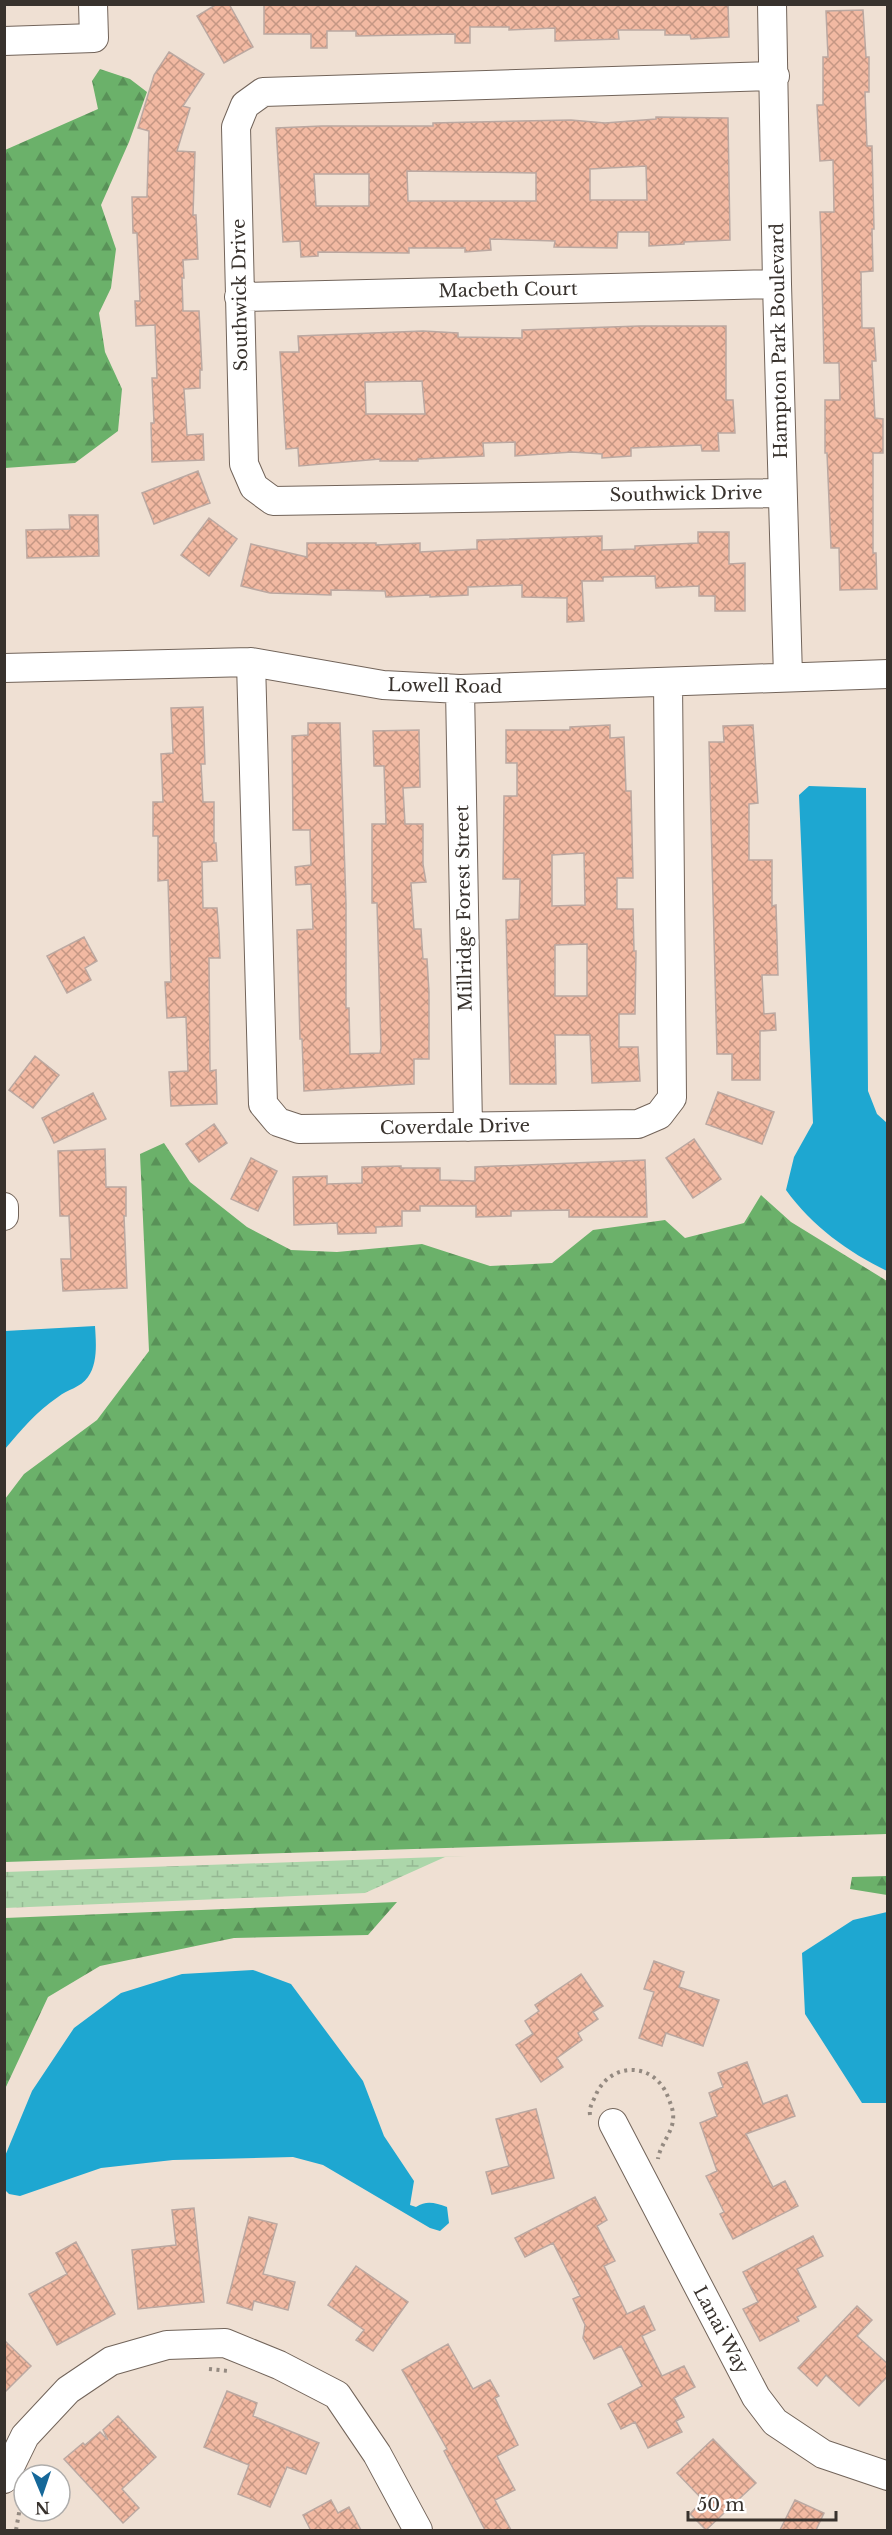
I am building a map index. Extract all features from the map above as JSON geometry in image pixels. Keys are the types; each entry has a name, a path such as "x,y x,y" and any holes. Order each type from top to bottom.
{"street":[{"path":"4,41 94,38 93,4"},
{"name":"Hampton Park Boulevard","path":"772,4 782,492 789,677"},
{"name":"Southwick Drive","path":"774,76 263,92 245,105 236,127 239,297 244,464 254,487 273,501 782,492"},
{"name":"Macbeth Court","path":"239,297 777,284"},
{"name":"Lowell Road","path":"4,668 251,662 383,685 460,688 888,674"},
{"name":"Coverdale Drive","path":"251,662 263,1104 278,1122 298,1129 638,1124 659,1115 672,1098 668,682"},
{"name":"Millridge Forest Street","path":"460,688 468,1127"},
{"path":"4,1207 4,1216"},
{"name":"Lanai Way","path":"613,2123 756,2397 775,2422 823,2454 888,2476"},
{"path":"4,2479 25,2436 68,2390 111,2361 167,2345 225,2343 279,2365 337,2395 377,2454 418,2530"}],"path":[{"path":"204,2369 237,2372"}],"green space":[{"path":"100,69 130,79 147,92 129,142 101,205 116,249 111,288 99,313 105,352 122,389 118,431 75,463 5,468 5,150 98,109 92,81"},
{"path":"164,1143 190,1182 247,1227 291,1250 337,1252 422,1244 490,1266 552,1263 593,1230 665,1220 685,1238 744,1223 761,1195 791,1222 887,1281 887,1834 5,1862 5,1499 24,1474 97,1420 149,1351 140,1154"},
{"path":"467,1856 445,1857 365,1893 5,1908 5,1872"},
{"path":"887,1876 887,1895 850,1889 852,1877"},
{"path":"397,1902 368,1935 234,1938 100,1966 48,1997 5,2089 5,1918"}],"water":[{"path":"809,786 866,788 868,1091 877,1114 887,1123 887,1271 832,1237 807,1215 786,1190 794,1157 813,1123 799,795"},
{"path":"95,1326 95,1359 88,1377 43,1409 5,1449 5,1331"},
{"path":"887,1912 887,2103 862,2103 805,2014 802,1953 853,1920"},
{"path":"253,1970 291,1984 363,2081 384,2136 414,2181 410,2205 416,2207 424,2203 431,2203 447,2207 449,2223 440,2231 430,2228 323,2165 293,2157 173,2160 101,2168 20,2196 9,2194 5,2190 5,2156 32,2091 74,2028 121,1993 182,1974"}],"building":[{"path":"217,4 229,4 253,47 224,63 197,16"},
{"path":"264,4 728,4 729,37 691,39 690,35 665,35 665,30 618,30 619,39 555,41 555,28 509,30 509,27 470,27 470,43 455,43 455,34 356,36 356,31 327,31 327,48 311,48 311,34 264,34"},
{"path":"863,10 866,57 869,57 869,92 865,92 867,146 872,146 874,229 872,229 873,271 861,272 862,328 874,328 876,361 872,361 875,418 883,419 883,453 873,453 873,553 876,553 877,589 840,590 839,548 831,548 827,453 825,453 825,400 840,400 839,363 824,363 820,212 834,212 833,160 820,161 817,105 823,105 823,57 828,57 826,11"},
{"path":"169,52 204,74 183,106 190,108 177,151 195,152 193,215 196,215 198,259 183,260 183,311 199,311 202,370 200,370 200,388 184,389 187,435 203,434 204,460 152,462 151,423 154,423 152,378 157,378 155,325 136,326 135,301 140,301 137,233 133,233 132,197 147,197 149,131 138,128 154,75"},
{"path":"656,117 728,118 730,240 649,246 649,232 618,232 617,248 554,247 555,241 490,239 491,250 465,252 465,248 409,248 409,253 318,252 318,256 301,257 300,241 283,242 276,128 433,126 433,123 571,120 605,123 656,119","holes":["646,166 647,200 590,200 590,169","407,171 536,173 536,201 408,201","314,174 369,174 369,206 316,206"]},
{"path":"726,326 726,400 733,400 735,433 718,433 719,451 702,451 701,445 631,448 631,456 602,458 602,454 572,452 515,456 515,442 483,443 484,456 418,459 418,461 380,461 380,459 299,466 298,448 286,449 280,352 299,352 298,336 423,331 458,333 458,337 522,338 522,330","holes":["422,381 425,414 366,414 365,382"]},
{"path":"198,471 210,503 154,524 142,493"},
{"path":"69,515 98,515 99,556 27,558 26,530 70,529"},
{"path":"209,518 237,539 209,576 181,555"},
{"path":"698,532 729,532 729,564 745,563 745,611 715,611 715,596 699,596 699,586 656,588 655,576 603,577 603,581 582,581 584,621 567,622 567,598 522,597 522,585 468,587 468,595 430,597 430,595 386,597 385,591 331,590 331,595 270,593 241,586 251,544 307,557 307,543 376,543 376,545 420,543 420,552 477,549 477,540 602,536 602,550 698,543"},
{"path":"203,707 205,764 201,764 203,802 214,802 214,843 216,843 217,861 202,862 203,908 217,908 219,932 220,958 209,958 210,1071 216,1070 217,1104 171,1106 169,1072 188,1071 186,1017 167,1018 165,982 171,982 168,880 158,881 158,836 153,836 153,802 163,802 161,754 173,753 171,708"},
{"path":"308,723 340,723 346,904 346,1008 349,1008 350,1054 380,1053 381,1048 377,903 372,903 372,824 386,824 384,766 374,766 373,731 419,730 420,787 403,788 405,824 423,824 423,864 426,882 411,883 414,929 421,929 423,959 427,959 429,992 429,1059 414,1059 414,1084 304,1091 297,930 313,929 312,902 311,884 296,885 295,867 311,865 310,830 293,830 292,736 308,735"},
{"path":"610,725 610,738 624,737 626,791 631,791 633,878 617,878 617,909 633,909 634,951 636,951 635,1014 619,1014 619,1047 638,1047 640,1081 592,1083 590,1035 555,1035 556,1084 510,1084 506,920 519,919 520,879 503,879 504,796 517,796 517,763 506,763 506,730 570,730 570,727","holes":["584,853 585,905 552,906 552,855","587,944 587,996 555,996 555,945"]},
{"path":"753,725 758,803 749,804 749,860 772,860 772,906 776,905 778,975 762,975 764,1014 775,1013 776,1030 760,1031 760,1080 732,1080 732,1054 717,1054 709,742 724,742 723,726"},
{"path":"84,937 97,961 85,968 91,980 67,993 47,956"},
{"path":"35,1056 59,1075 33,1108 9,1090"},
{"path":"718,1092 774,1112 762,1144 706,1124"},
{"path":"93,1093 106,1119 54,1143 42,1118"},
{"path":"214,1124 227,1143 199,1162 186,1144"},
{"path":"694,1139 721,1179 693,1198 666,1158"},
{"path":"105,1149 106,1187 126,1187 126,1216 124,1216 127,1288 63,1291 61,1259 71,1259 69,1216 60,1216 58,1151"},
{"path":"251,1158 277,1171 258,1211 231,1199"},
{"path":"645,1160 647,1217 569,1217 569,1210 511,1211 511,1216 476,1217 476,1206 420,1206 420,1211 402,1211 402,1226 376,1227 376,1233 338,1234 337,1223 294,1225 293,1177 327,1176 327,1184 362,1183 362,1167 401,1166 401,1168 440,1168 440,1180 475,1181 475,1167"},
{"path":"654,1961 684,1972 679,1987 719,2000 703,2046 666,2033 662,2046 639,2038 654,1992 644,1989"},
{"path":"581,1974 603,2006 593,2012 598,2019 578,2033 582,2040 557,2058 563,2067 541,2082 516,2045 533,2034 525,2021 539,2011 535,2005"},
{"path":"747,2062 763,2104 787,2095 795,2116 746,2134 773,2187 785,2181 798,2206 733,2239 720,2214 724,2212 706,2176 717,2171 700,2123 717,2116 709,2093 723,2087 718,2073"},
{"path":"536,2109 554,2178 492,2194 486,2172 509,2166 496,2119"},
{"path":"595,2197 607,2220 597,2226 615,2261 604,2266 627,2314 644,2306 655,2330 642,2336 662,2376 684,2366 695,2387 674,2398 684,2417 676,2421 682,2432 648,2448 635,2422 621,2429 608,2404 642,2386 621,2346 594,2359 583,2338 585,2325 573,2299 580,2296 553,2243 525,2257 515,2238"},
{"path":"194,2208 204,2302 138,2309 132,2250 176,2245 172,2210"},
{"path":"249,2217 277,2224 263,2274 295,2282 288,2310 254,2301 252,2310 227,2303"},
{"path":"813,2236 823,2256 797,2269 816,2307 797,2317 799,2321 760,2341 743,2309 758,2302 743,2272"},
{"path":"76,2242 115,2314 57,2345 29,2294 67,2274 56,2253"},
{"path":"356,2266 408,2302 373,2351 356,2340 364,2330 328,2305"},
{"path":"857,2306 872,2320 857,2336 888,2364 888,2376 859,2406 826,2375 817,2386 798,2368"},
{"path":"4,2340 31,2366 4,2393"},
{"path":"448,2344 473,2389 490,2380 499,2396 495,2398 518,2445 497,2456 515,2490 495,2500 511,2530 485,2530 444,2451 447,2449 402,2370"},
{"path":"227,2391 257,2403 253,2416 319,2443 306,2474 287,2467 270,2507 238,2494 249,2465 204,2447"},
{"path":"118,2416 156,2457 122,2489 139,2508 123,2523 72,2468 72,2463 68,2463 64,2459 100,2432 108,2440 103,2430"},
{"path":"713,2439 756,2483 706,2530 690,2514 703,2500 677,2473"},
{"path":"331,2500 338,2513 349,2507 361,2530 307,2530 310,2529 303,2515"},
{"path":"795,2500 824,2513 816,2530 780,2530"}]}
